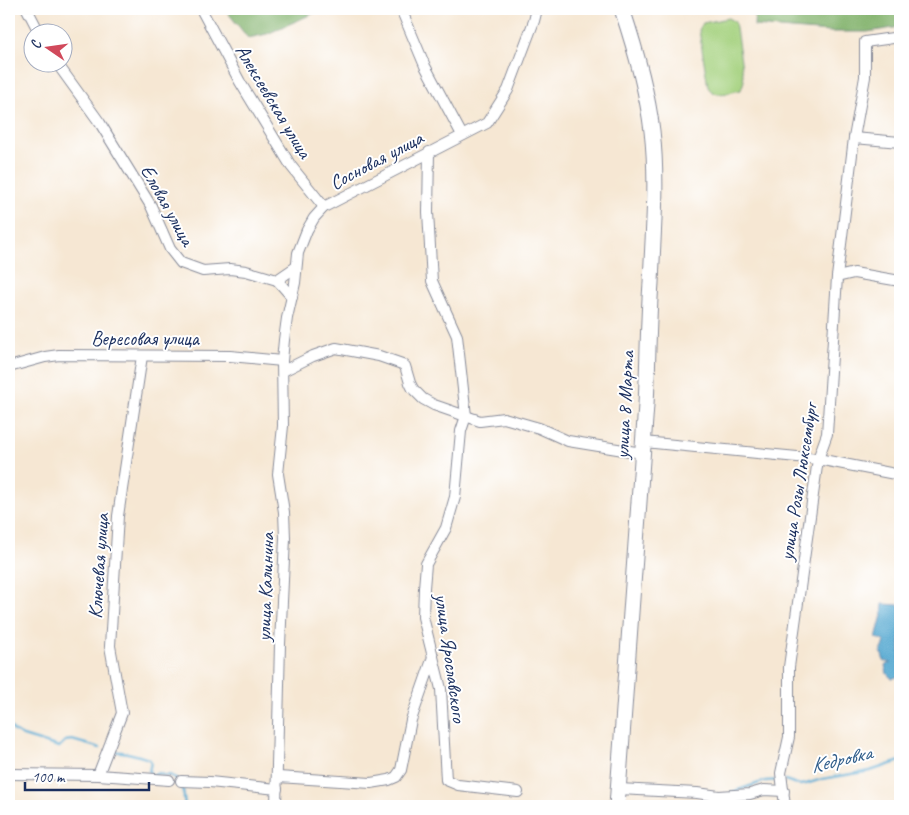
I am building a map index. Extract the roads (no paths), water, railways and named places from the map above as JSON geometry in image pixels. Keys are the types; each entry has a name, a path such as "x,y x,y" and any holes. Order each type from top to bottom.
{"main road":[{"name":"улица 8 Марта","path":"617,806 643,448 656,184 652,130 644,87 634,46 622,9"}],"street":[{"path":"27,9 34,22"},
{"name":"Алексеевская улица","path":"201,9 240,82 291,166 324,207"},
{"path":"402,9 425,66 462,135"},
{"name":"Сосновая улица","path":"282,366 287,318 298,253 314,218 324,207 487,123 508,90 537,9"},
{"name":"улица Розы Люксембург","path":"786,806 782,784 789,737 789,667 818,459 827,434 837,276 854,138 865,78 865,42 900,37"},
{"name":"Еловая улица","path":"63,72 100,123 151,206 170,249 181,263 203,271 246,271 277,280"},
{"path":"854,138 900,142"},
{"name":"улица Ярославского","path":"429,152 428,212 432,282 458,336 466,416 461,431 458,473 451,514 446,528 426,564 423,610 441,689 446,780 458,785 518,792"},
{"path":"292,297 277,280 296,267"},
{"path":"837,276 854,273 900,281"},
{"path":"282,366 336,348 397,361 405,366 410,383 423,398 434,405 480,421 504,418 539,428 568,441 643,448 818,459 900,474"},
{"name":"Вересовая улица","path":"10,365 45,356 59,355 230,356 282,366"},
{"name":"Ключевая улица","path":"98,775 122,713 110,646 118,516 142,356"},
{"name":"улица Калинина","path":"276,806 285,538 284,512 278,474 283,426 282,366"},
{"path":"278,777 371,783 389,780 396,776 401,770 411,720 433,656"},
{"path":"9,774 98,775 169,780"},
{"path":"181,781 277,789"},
{"path":"619,789 719,796 764,790 782,784"}],"water":[{"path":"883,604 900,604 900,678 892,679 887,674 885,665 891,663 884,661 881,652 885,642 876,638"}],"waterway":[{"name":"Кедровка","path":"9,725 14,731 23,736 59,747 65,741 72,740 100,748"},
{"name":"Кедровка","path":"111,752 126,753 149,759 151,762 149,772 151,776 159,773 175,778 183,789 185,806"},
{"name":"Кедровка","path":"785,780 800,785 822,779 870,771 900,761"},
{"name":"Кедровка","path":"732,792 765,781 780,780"},
{"name":"Кедровка","path":"723,806 730,798"}]}
